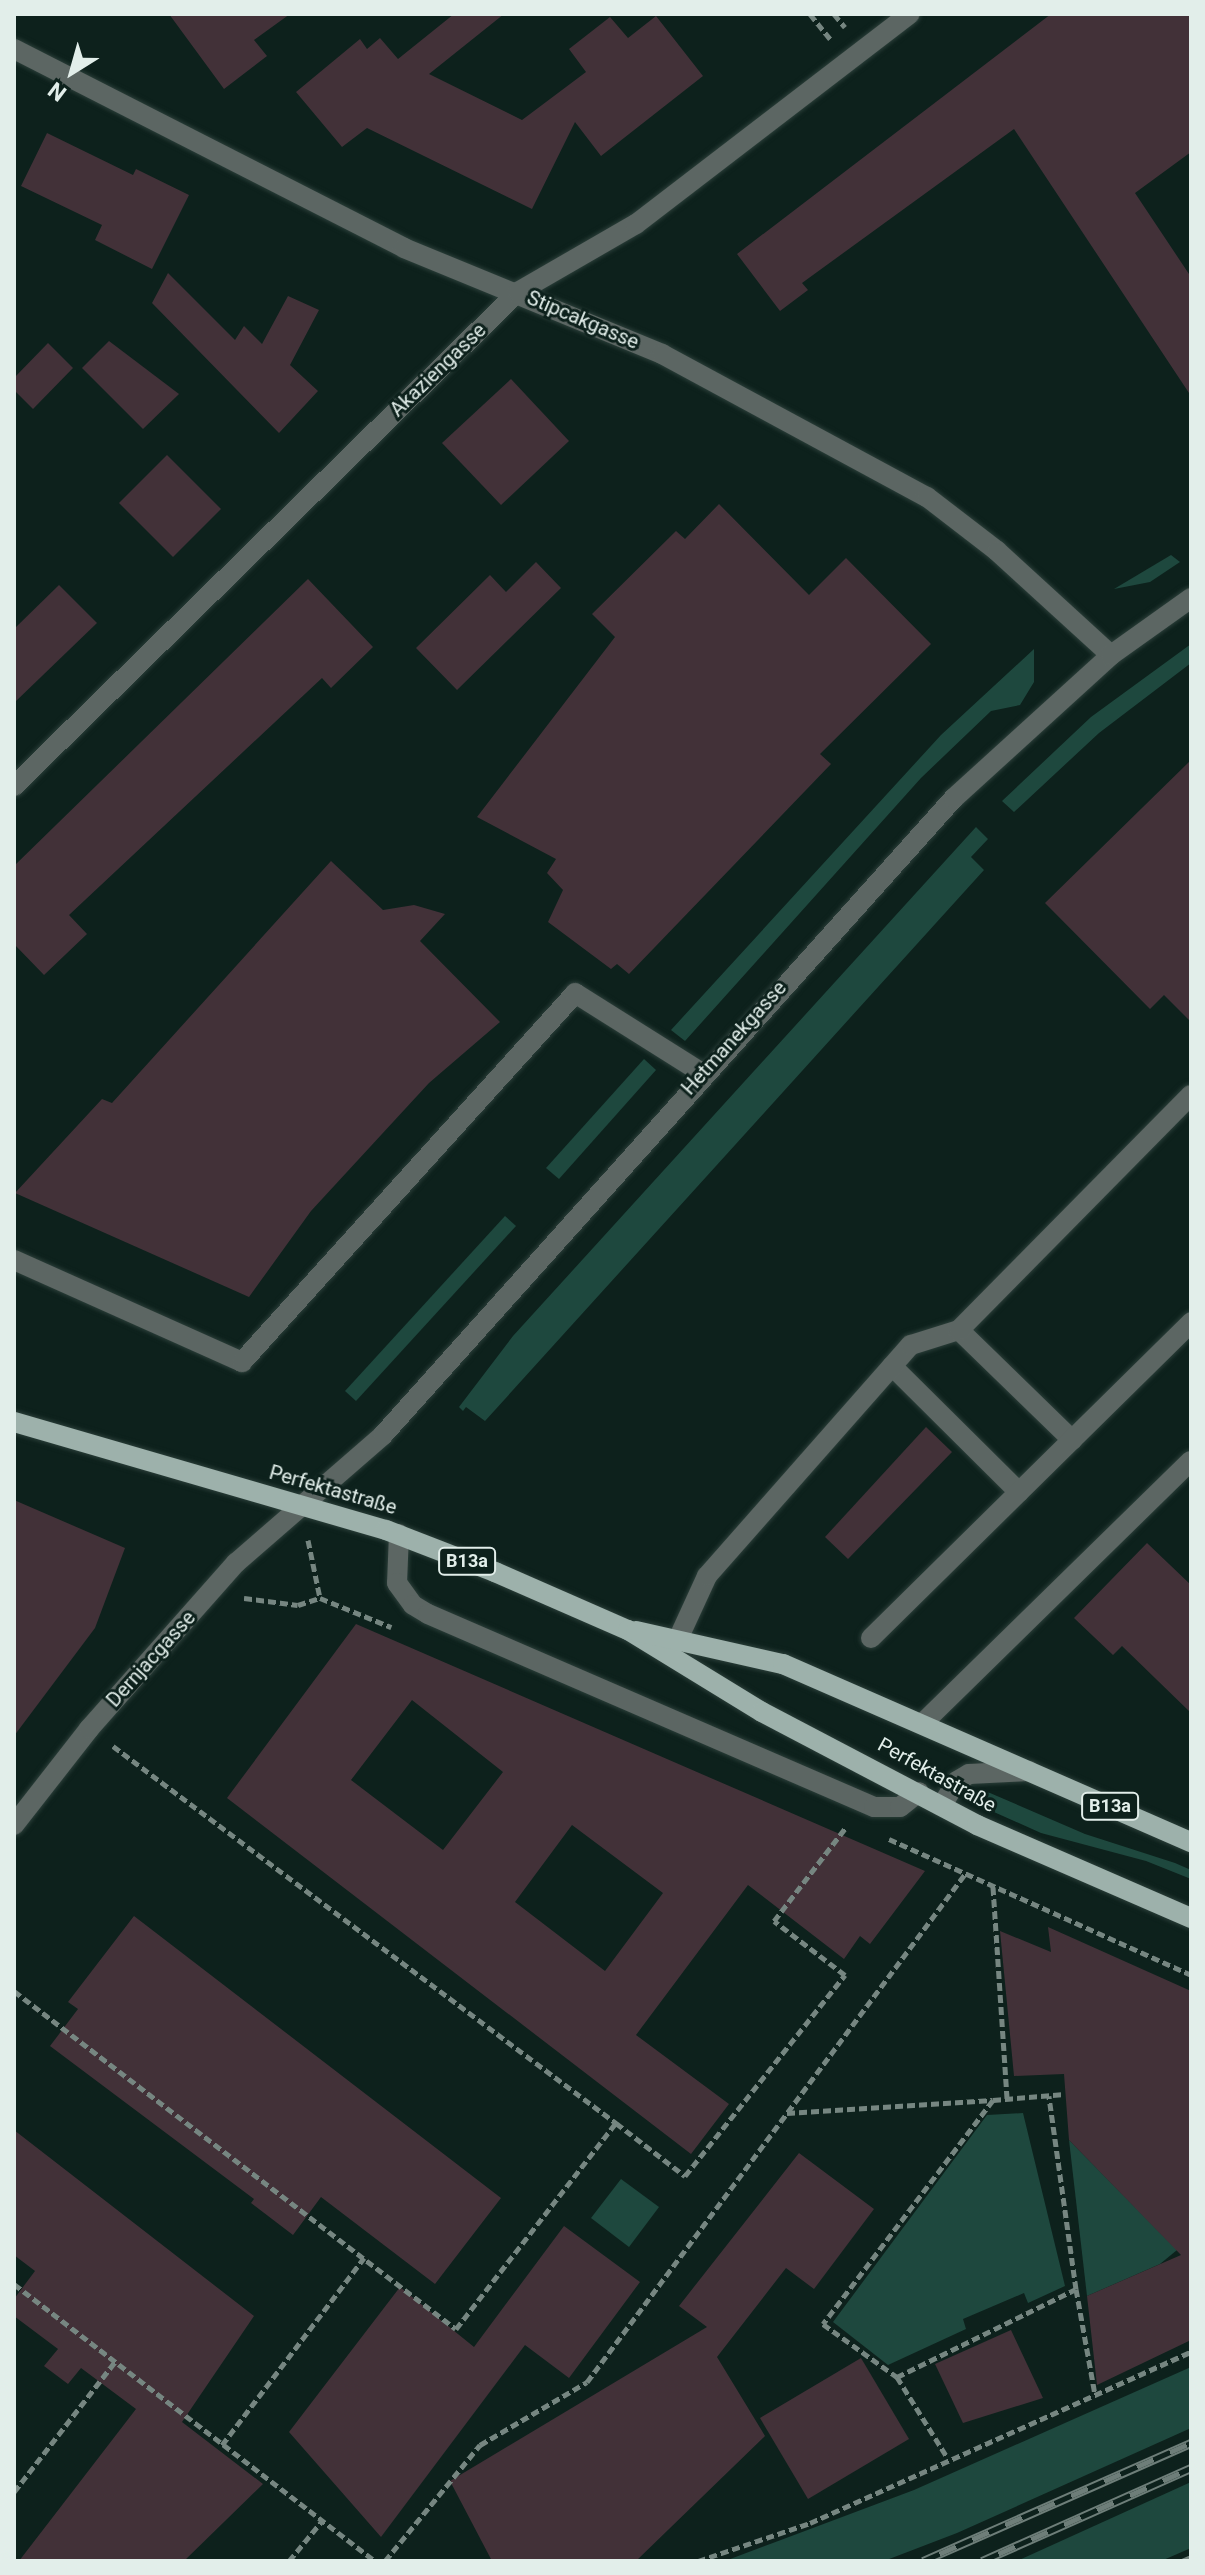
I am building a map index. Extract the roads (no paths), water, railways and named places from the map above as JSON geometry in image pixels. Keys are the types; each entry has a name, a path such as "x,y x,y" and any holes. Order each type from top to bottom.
{"main road":[{"name":"Perfektastraße","path":"14,1422 399,1534 628,1630 762,1712 942,1805 1189,1916"},
{"name":"Perfektastraße","path":"628,1630 679,1637 783,1664 1191,1842"}],"street":[{"name":"Akaziengasse","path":"14,786 518,292 636,224 910,14"},
{"name":"Stipcakgasse","path":"14,49 404,248 518,292 662,354 927,497 997,551 1111,655"},
{"name":"Hetmanekgasse","path":"301,1504 383,1435 702,1073 954,798 1111,655 1191,598"},
{"path":"14,1260 242,1362 575,993 702,1073"},
{"path":"679,1637 707,1576 911,1345 959,1330 1191,1095"},
{"path":"871,1638 1191,1322"},
{"path":"959,1330 1072,1440"},
{"path":"892,1366 1019,1492"},
{"path":"922,1724 1191,1461"},
{"name":"Dernjacgasse","path":"14,1825 89,1729 215,1587 301,1504"},
{"path":"399,1534 397,1583 413,1605 428,1614 874,1807 900,1807 919,1792"},
{"path":"942,1805 957,1781 969,1774 1029,1771"}],"railway":[{"path":"923,2561 1191,2443"},
{"path":"982,2561 1191,2468"}]}
